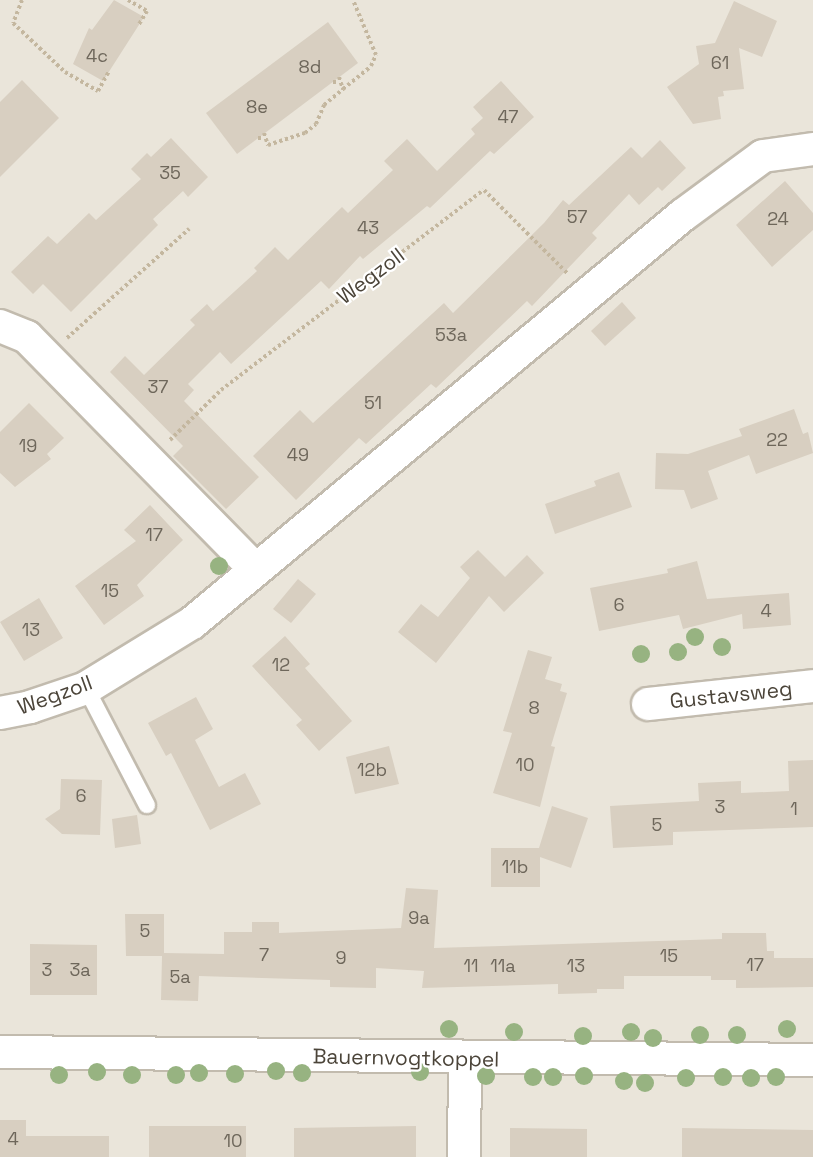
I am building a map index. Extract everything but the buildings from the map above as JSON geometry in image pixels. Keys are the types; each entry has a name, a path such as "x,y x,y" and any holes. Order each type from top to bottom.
{"street":[{"name":"Wegzoll","path":"0,713 30,707 86,688 192,622 590,295 683,215 763,156 813,148"},
{"path":"0,326 27,337 147,462 255,569"},
{"name":"Gustavsweg","path":"648,704 813,686"},
{"name":"Bauernvogtkoppel","path":"0,1052 465,1059 813,1060"},
{"path":"464,1157 465,1059"}],"lane":[{"path":"86,688 147,806"}],"path":[{"path":"22,0 13,23 65,72 98,91 109,71"},
{"path":"128,0 147,11 138,27"},
{"path":"262,136 268,145 305,133 316,124 324,105 371,66 376,56 353,0"},
{"path":"336,81 343,89"},
{"name":"Wegzoll","path":"147,462 221,390 484,190 590,295"},
{"path":"46,356 189,229"}],"shaded area":[{"path":"0,0 813,0 813,1157 0,1157"}]}
